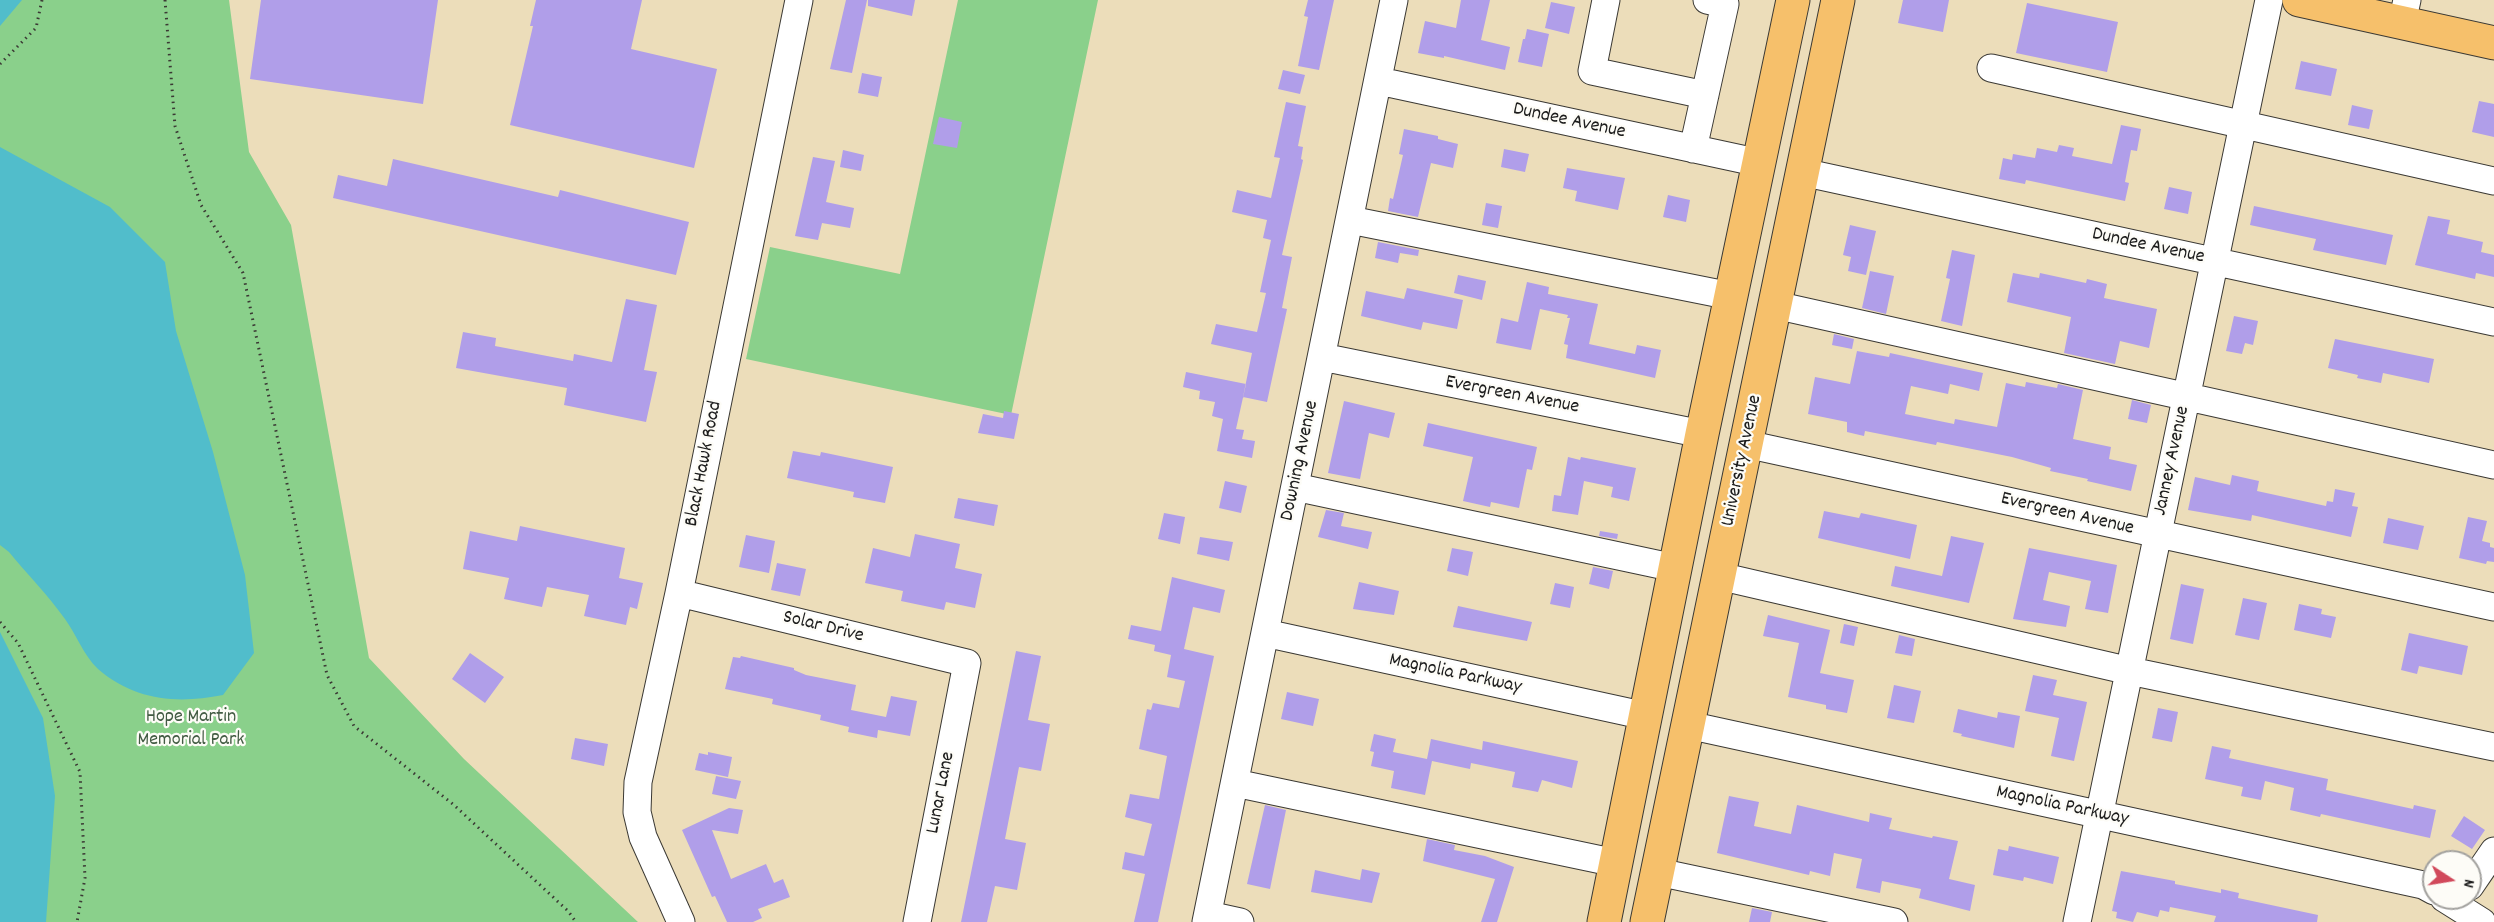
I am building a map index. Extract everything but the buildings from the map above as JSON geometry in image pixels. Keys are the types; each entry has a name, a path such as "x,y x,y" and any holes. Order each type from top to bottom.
{"main road":[{"path":"1604,922 1702,434 1793,0"},
{"name":"University Avenue","path":"1647,922 1838,0"},
{"path":"2299,0 2405,11 2494,43"}],"street":[{"name":"Black Hawk Road","path":"681,922 643,837 637,812 638,782 679,593 799,0"},
{"name":"Downing Avenue","path":"1207,919 1394,0"},
{"path":"1606,0 1592,71 1705,95"},
{"name":"Janney Avenue","path":"2077,922 2269,0"},
{"path":"1693,148 1705,95 1719,1"},
{"path":"1991,68 2494,181"},
{"name":"Dundee Avenue","path":"1379,81 1760,163"},
{"name":"Dundee Avenue","path":"1802,172 2494,322"},
{"path":"1350,220 1731,296"},
{"path":"1775,305 2494,465"},
{"name":"Evergreen Avenue","path":"1322,357 1702,434"},
{"name":"Evergreen Avenue","path":"1746,444 2494,607"},
{"path":"1295,487 1675,568"},
{"path":"1719,576 2130,671 2494,747"},
{"name":"Solar Drive","path":"679,593 967,663"},
{"name":"Magnolia Parkway","path":"1265,633 1646,716"},
{"name":"Lunar Lane","path":"917,922 967,663"},
{"name":"Magnolia Parkway","path":"1688,725 2422,885"},
{"path":"1234,783 1616,863"},
{"path":"2482,865 2494,851"},
{"path":"1658,872 1894,922"},
{"name":"Magnolia Parkway","path":"2466,910 2482,922"},
{"path":"1207,919 1240,922"}],"path":[{"path":"0,64 36,28 42,0"},
{"path":"165,0 175,126 201,205 243,273 327,675 354,726 454,805 568,911 576,922"},
{"path":"0,622 18,643 80,772 86,878 77,922"}],"green space":[{"name":"Hope Martin Memorial Park","path":"0,0 229,0 249,152 291,225 369,658 464,759 638,922 0,922"},
{"path":"958,0 1098,0 1011,415 746,359 770,247 900,274"}],"water":[{"path":"0,0 22,0 0,26"},
{"path":"0,147 110,207 165,262 176,331 213,452 245,575 254,653 223,695 190,699 158,697 142,694 112,680 93,664 69,625 45,593 0,545"},
{"path":"0,632 43,718 55,796 46,922 0,922"}]}
